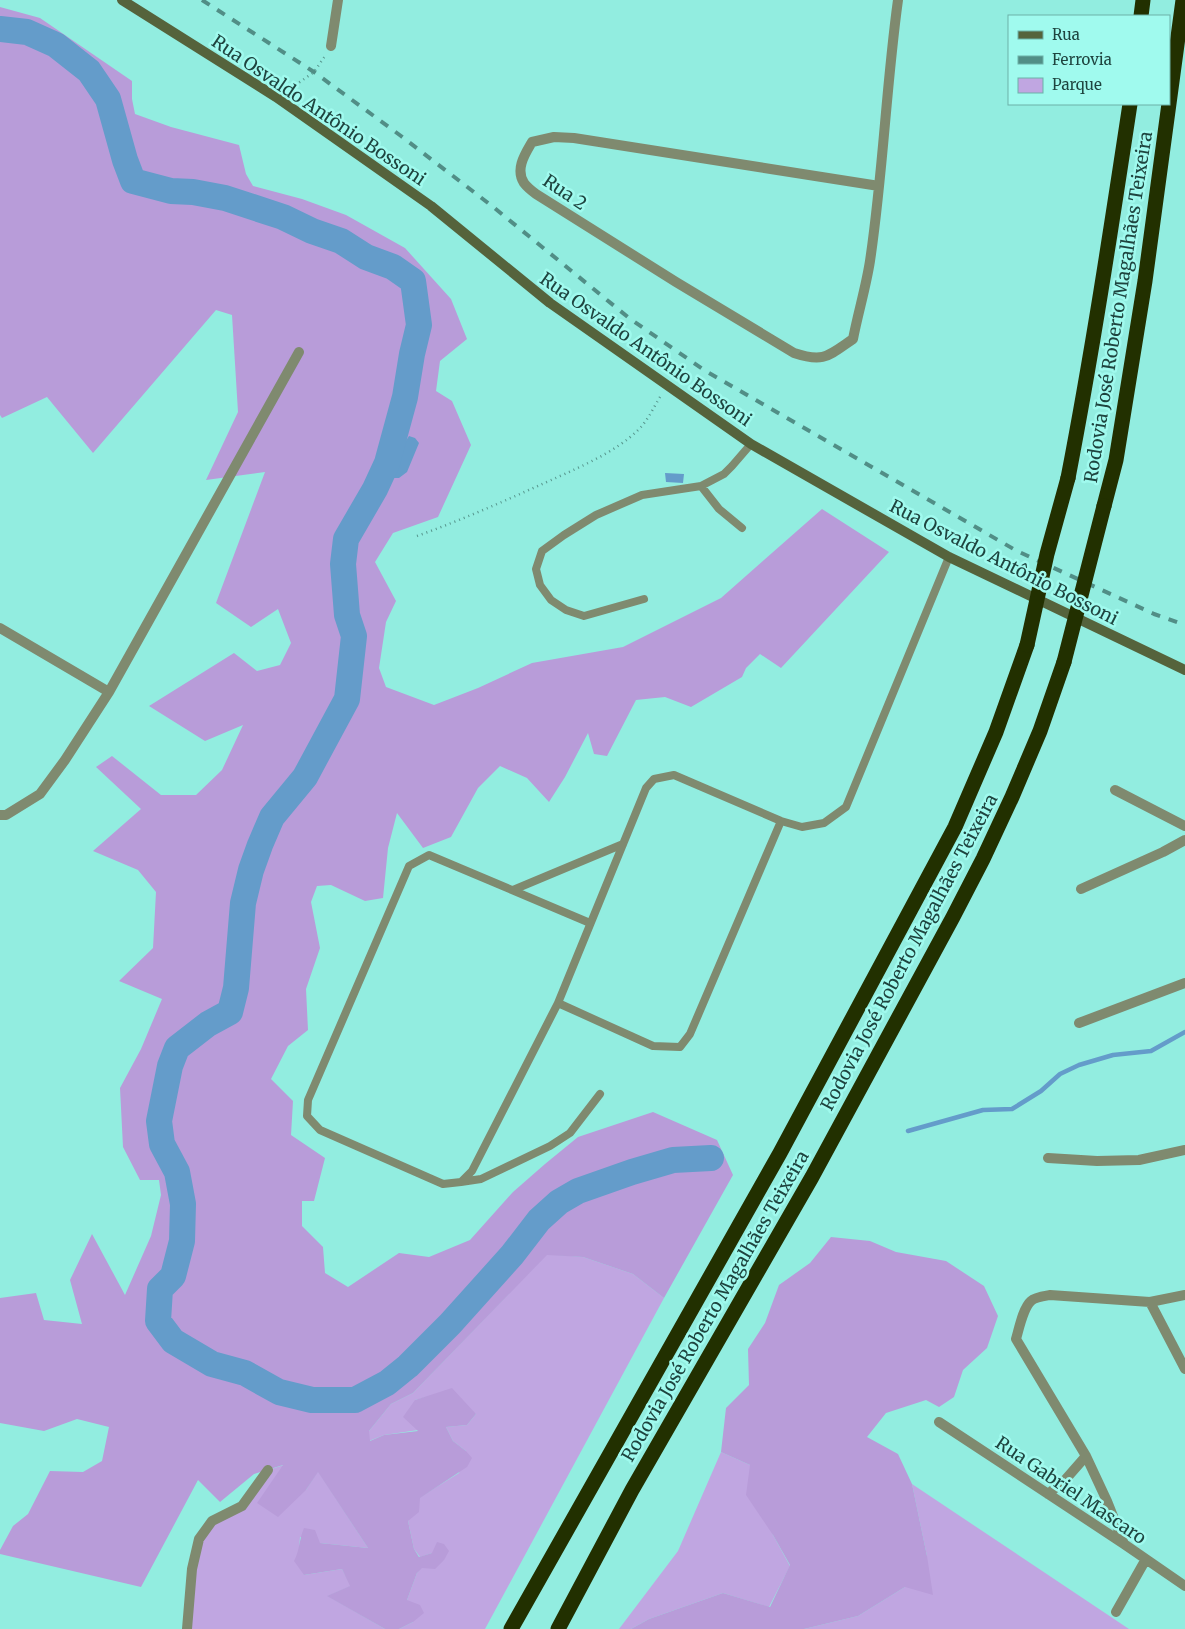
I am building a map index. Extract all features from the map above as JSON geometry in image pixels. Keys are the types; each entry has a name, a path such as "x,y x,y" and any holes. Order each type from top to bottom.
{"highway":[{"path":"1141,15 1143,0"},
{"name":"Rodovia José Roberto Magalhães Teixeira","path":"1170,96 1183,0"},
{"name":"Rodovia José Roberto Magalhães Teixeira","path":"511,1629 780,1153 947,843 996,732 1027,644 1047,554 1068,478 1106,266 1130,105"},
{"name":"Rodovia José Roberto Magalhães Teixeira","path":"558,1629 632,1490 812,1177 953,916 983,859 1040,731 1064,662 1116,460 1145,281 1169,105"}],"street":[{"name":"Rua Osvaldo Antônio Bossoni","path":"122,0 276,97 431,206 550,303 667,387 751,444 949,557 1185,670"},
{"path":"331,46 338,0"},
{"path":"879,186 898,0"},
{"name":"Rua 2","path":"554,137 574,138 879,186 870,263 853,339 827,356 810,358 794,353 536,194 524,182 520,171 522,158 532,142 554,137"},
{"path":"0,815 6,815 40,794 65,760 109,692 300,352"},
{"path":"0,628 109,692"},
{"path":"1115,790 1185,826"},
{"path":"1081,889 1185,840"},
{"path":"1079,1023 1185,983"},
{"path":"1048,1158 1097,1161 1139,1160 1185,1150"},
{"path":"1124,1544 1086,1456 1016,1339 1024,1314 1031,1301 1039,1297 1050,1295 1150,1302 1185,1295"},
{"path":"1150,1302 1185,1369"},
{"name":"Rua Gabriel Mascaro","path":"939,1422 1185,1586"},
{"path":"1048,1494 1065,1480 1086,1456"},
{"path":"187,1629 192,1568 199,1539 212,1522 242,1506 268,1470"},
{"path":"1116,1612 1146,1560"}],"lane":[{"path":"644,599 584,616 566,610 551,600 540,586 536,569 542,551 596,515 642,495 701,486 724,474 751,444"},
{"path":"701,486 719,509 742,528"},
{"path":"461,1182 472,1171 558,1003 646,788 654,779 674,775 781,821 802,827 824,823 846,807 949,557"},
{"path":"558,1003 653,1046 680,1047 690,1034 781,821"},
{"path":"513,890 623,844"},
{"path":"590,923 429,855 409,866 308,1100 308,1116 320,1130 443,1184 481,1180 550,1146 570,1133 600,1094"}],"path":[{"path":"276,97 314,72 331,46"},
{"path":"417,536 488,508 596,459 638,431 667,387"}],"green space":[{"path":"547,1254 583,1257 633,1274 664,1298 485,1629 399,1629 413,1622 407,1600 417,1573 432,1553 420,1557 414,1549 408,1521 419,1498 459,1473 466,1451 453,1441 446,1427 467,1425 476,1414 430,1396 415,1400 418,1430 384,1435 369,1441 369,1431 391,1404 413,1393"},
{"path":"721,1452 750,1465 773,1535 790,1566 769,1607 723,1593 649,1619 631,1629 619,1629 678,1551"},
{"path":"284,1465 306,1490 318,1471 368,1548 320,1543 300,1537 299,1551 304,1575 342,1569 351,1586 328,1596 385,1629 187,1629 199,1539 212,1521 242,1506 268,1470"},
{"path":"912,1484 1129,1629 804,1629 858,1616 905,1587 927,1556"}],"shaded area":[{"path":"0,7 40,18 132,81 132,99 135,114 171,127 239,145 246,174 253,186 302,199 346,215 405,248 451,299 467,339 440,361 436,391 452,401 471,445 438,517 393,533 375,562 396,601 386,622 379,668 386,687 434,705 478,688 532,663 623,647 721,598 822,509 889,552 781,668 760,654 746,668 742,677 691,707 665,697 636,700 607,756 594,754 588,733 565,777 549,802 527,778 500,766 478,788 451,837 423,848 397,813 388,848 383,898 365,901 331,885 317,886 311,902 320,948 306,989 308,1030 288,1046 271,1079 293,1101 291,1135 325,1158 314,1201 302,1201 302,1226 323,1247 325,1273 348,1287 399,1253 429,1257 470,1240 513,1192 578,1137 653,1112 717,1140 733,1175 664,1298 633,1274 583,1257 547,1255 413,1393 391,1404 369,1431 370,1441 384,1435 418,1431 403,1417 415,1400 452,1388 476,1414 467,1425 446,1427 453,1441 472,1458 467,1467 420,1498 419,1512 408,1521 414,1549 419,1557 432,1553 437,1542 444,1544 449,1551 444,1560 435,1569 422,1568 417,1573 407,1600 420,1605 424,1613 413,1622 399,1629 385,1629 327,1596 350,1586 342,1569 304,1575 294,1561 304,1528 315,1530 320,1543 368,1548 318,1472 306,1490 278,1517 257,1503 283,1465 254,1474 220,1502 198,1480 141,1587 0,1554 0,1550 13,1526 28,1514 50,1471 83,1472 102,1461 109,1427 77,1419 44,1431 0,1423 0,1298 36,1293 44,1320 82,1324 70,1280 92,1234 125,1295 151,1236 161,1195 159,1180 140,1180 123,1147 120,1088 141,1049 162,999 119,981 153,948 156,892 138,870 93,851 141,809 96,767 112,756 161,795 196,795 222,770 243,725 205,741 149,706 234,653 257,671 280,665 291,643 278,609 251,627 216,603 265,472 206,480 238,412 232,315 216,310 93,453 47,397 2,418 0,415"},
{"path":"831,1237 870,1241 896,1252 946,1261 984,1286 998,1316 987,1348 963,1370 954,1397 939,1407 926,1400 886,1413 867,1437 898,1454 912,1484 933,1595 905,1587 858,1616 804,1629 631,1629 649,1619 723,1593 770,1607 790,1565 773,1535 746,1495 750,1465 721,1452 726,1408 749,1385 748,1349 765,1323 779,1285 810,1263"}],"water":[{"path":"409,436 415,438 419,443 407,472 399,478 387,478 396,456"},
{"path":"665,473 684,474 683,483 666,482"}],"waterway":[{"path":"0,29 27,32 56,45 89,71 108,99 125,160 133,181 171,191 193,192 225,198 283,217 312,231 341,241 366,257 393,267 413,281 419,325 405,397 387,463 375,489 346,539 343,564 347,615 354,636 347,699 305,777 272,817 260,845 251,870 243,903 236,988 230,1012 208,1024 177,1048 170,1066 159,1121 162,1144 177,1172 183,1204 182,1241 173,1276 160,1289 158,1321 173,1341 212,1364 245,1373 279,1392 312,1400 355,1400 387,1383 408,1366 450,1324 512,1255 539,1220 559,1202 578,1191 673,1160 711,1158"},
{"path":"908,1131 983,1110 1012,1109 1041,1091 1060,1074 1079,1065 1113,1055 1151,1051 1185,1032"}],"railway":[{"path":"202,0 314,72 401,136 492,206 629,318 704,370 1017,551 1154,614 1185,625"}]}
